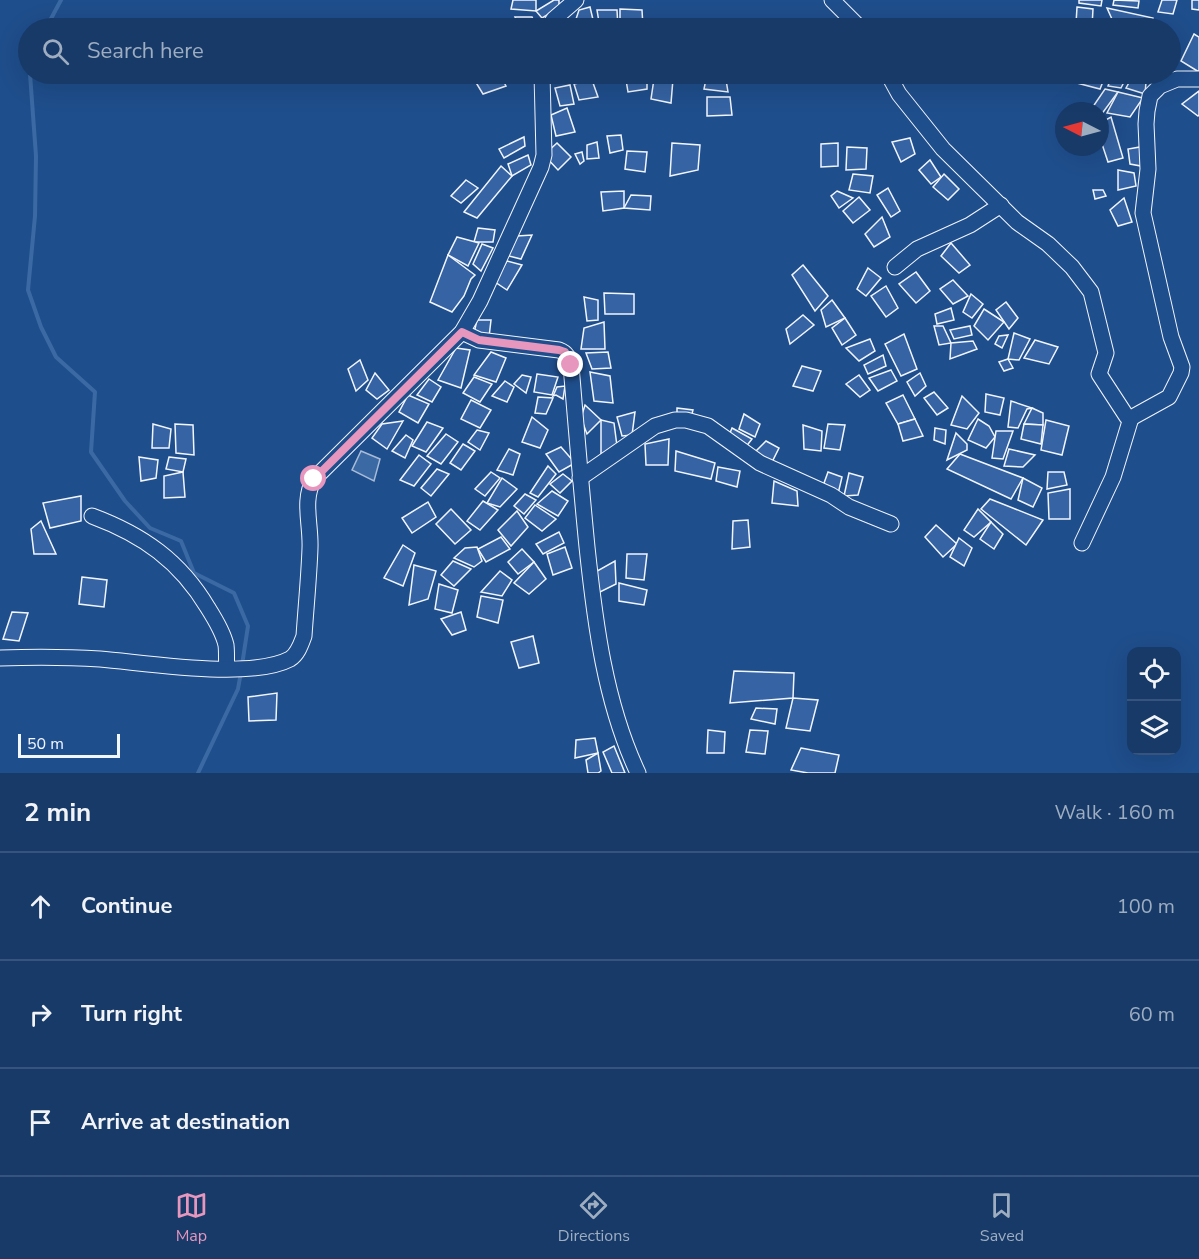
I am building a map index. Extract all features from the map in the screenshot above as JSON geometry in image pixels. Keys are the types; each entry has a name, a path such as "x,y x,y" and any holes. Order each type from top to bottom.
{"street":[{"path":"555,18 576,0"},
{"path":"832,0 850,18"},
{"path":"1181,79 1199,79"},
{"path":"0,658 98,659 257,669 293,657 300,648 304,636 310,545 307,498 309,488 314,479 462,332 480,301 541,167 544,155 542,84"},
{"path":"893,84 898,94 943,149 1017,222 1048,244 1072,267 1091,292 1106,353 1100,374 1127,417 1131,418"},
{"path":"1082,543 1113,477 1131,418 1169,397 1182,373 1171,337 1143,213 1148,169 1147,111 1150,96 1165,84"},
{"path":"895,267 917,249 964,229 1001,205"},
{"path":"462,332 479,340 565,352 571,365 595,623 612,699 628,753 638,773"},
{"path":"580,478 655,426 675,420 696,422 708,426 760,463 831,495 849,507 891,524"},
{"path":"92,516 123,528 148,543 176,566 199,592 217,623 233,669"}],"water":[{"path":"361,451 380,459 374,481 352,470"}],"building":[{"path":"513,0 536,0 536,11 511,9"},
{"path":"554,0 559,0 559,8 542,18 536,11"},
{"path":"1079,0 1102,0 1101,6 1079,3"},
{"path":"1114,0 1139,1 1138,8 1113,5"},
{"path":"1162,0 1177,0 1173,14 1158,12"},
{"path":"1192,0 1199,0 1199,10 1192,9"},
{"path":"590,7 593,18 576,18 579,10"},
{"path":"1077,7 1093,9 1092,18 1076,18"},
{"path":"1107,8 1153,18 1112,18"},
{"path":"620,9 642,10 642,18 620,18"},
{"path":"597,10 617,10 617,18 598,18"},
{"path":"1194,34 1199,37 1199,72 1181,61"},
{"path":"477,84 505,84 506,86 483,94"},
{"path":"574,84 593,84 598,97 579,100"},
{"path":"627,84 647,84 647,89 628,92"},
{"path":"653,84 673,84 671,103 651,99"},
{"path":"705,84 727,84 728,92 704,89"},
{"path":"1081,84 1102,84 1100,89"},
{"path":"1109,84 1123,84 1121,88 1108,86"},
{"path":"1128,84 1146,84 1145,94 1126,88"},
{"path":"570,85 574,104 560,106 555,88"},
{"path":"1105,89 1118,92 1109,104 1109,102 1096,102"},
{"path":"1199,91 1199,115 1198,116 1182,104"},
{"path":"1118,92 1143,98 1130,117 1109,113"},
{"path":"707,97 730,97 732,115 707,116"},
{"path":"567,108 575,132 556,136 551,115"},
{"path":"1111,117 1123,158 1108,162 1106,156 1109,156 1109,118"},
{"path":"621,135 623,150 610,153 607,136"},
{"path":"524,137 525,146 504,158 499,149"},
{"path":"910,138 915,154 901,162 892,142"},
{"path":"597,142 599,158 587,159 587,145"},
{"path":"557,143 571,157 558,170 544,155"},
{"path":"672,143 700,145 698,170 670,176"},
{"path":"838,143 838,166 821,167 821,144"},
{"path":"847,147 867,148 866,169 846,170"},
{"path":"1140,147 1141,166 1130,164 1128,149"},
{"path":"627,151 647,152 645,172 625,169"},
{"path":"582,152 584,161 580,164 575,154"},
{"path":"528,155 531,165 512,176 508,164"},
{"path":"930,160 941,177 931,184 919,170"},
{"path":"501,166 512,176 477,218 464,212"},
{"path":"1118,170 1134,173 1136,186 1118,190"},
{"path":"853,174 873,176 870,193 849,190"},
{"path":"944,174 959,189 948,200 933,187"},
{"path":"466,180 478,188 461,203 451,196"},
{"path":"888,188 900,211 891,217 877,195"},
{"path":"1093,190 1103,190 1106,196 1095,199"},
{"path":"624,191 624,208 603,211 601,192"},
{"path":"837,191 853,198 839,208 831,196"},
{"path":"631,195 651,196 650,210 624,208"},
{"path":"859,197 870,210 853,223 843,211"},
{"path":"1124,198 1132,222 1118,226 1110,210"},
{"path":"882,217 890,237 874,247 865,234"},
{"path":"478,228 495,230 493,242 474,242"},
{"path":"532,235 521,259 505,255 517,236"},
{"path":"457,237 479,243 468,266 448,255"},
{"path":"951,243 970,265 959,273 941,256"},
{"path":"482,244 493,248 481,271 473,264"},
{"path":"448,255 475,275 452,312 430,302"},
{"path":"507,261 522,265 507,290 495,282"},
{"path":"803,265 828,296 815,311 792,275"},
{"path":"868,268 881,278 866,296 857,289"},
{"path":"916,272 930,291 916,303 899,284"},
{"path":"953,280 968,296 953,304 940,289"},
{"path":"886,286 898,308 886,317 871,296"},
{"path":"604,293 634,294 634,314 605,314"},
{"path":"971,294 983,304 972,318 963,312"},
{"path":"584,297 598,300 598,320 587,321"},
{"path":"832,300 845,318 826,327 821,310"},
{"path":"1006,302 1018,318 1009,329 996,310"},
{"path":"951,308 954,320 937,324 935,314"},
{"path":"984,309 1004,322 988,340 974,326"},
{"path":"803,315 814,325 790,344 786,329"},
{"path":"845,318 856,335 842,345 832,328"},
{"path":"477,320 491,320 489,337 474,333"},
{"path":"604,322 605,349 581,349 584,328"},
{"path":"934,326 943,326 951,343 939,345"},
{"path":"970,326 972,335 954,339 950,330"},
{"path":"1014,333 1030,339 1019,360 1008,359"},
{"path":"904,334 917,369 901,376 885,344"},
{"path":"1008,335 1002,348 995,344 999,336"},
{"path":"870,339 875,351 859,361 846,348"},
{"path":"1035,340 1058,347 1049,364 1024,358"},
{"path":"973,341 977,349 950,359 951,343"},
{"path":"456,348 470,350 461,388 438,380"},
{"path":"491,352 506,358 496,382 474,375"},
{"path":"608,352 611,368 592,369 586,353"},
{"path":"883,355 886,366 868,374 864,365"},
{"path":"1008,359 1013,368 1004,371 999,362"},
{"path":"360,360 368,380 356,391 348,369"},
{"path":"802,366 821,371 813,391 793,386"},
{"path":"891,370 897,381 878,391 869,378"},
{"path":"590,372 610,376 613,403 594,401"},
{"path":"375,373 389,390 377,399 366,390"},
{"path":"920,373 926,386 915,396 907,382"},
{"path":"537,374 558,377 552,395 534,392"},
{"path":"522,375 531,377 526,393 514,384"},
{"path":"859,375 870,390 860,397 846,384"},
{"path":"474,377 492,384 480,402 463,393"},
{"path":"429,379 441,387 432,402 417,395"},
{"path":"505,381 514,387 507,402 492,396"},
{"path":"565,386 563,399 556,395 553,396 557,387"},
{"path":"934,392 948,408 937,415 924,398"},
{"path":"986,394 1004,398 1000,415 985,412"},
{"path":"408,395 429,404 418,423 399,412"},
{"path":"903,395 915,419 898,424 886,403"},
{"path":"962,396 979,413 967,429 951,425"},
{"path":"538,397 553,398 546,414 535,413"},
{"path":"471,400 491,410 480,428 461,419"},
{"path":"1011,401 1032,408 1027,409 1018,428 1008,427"},
{"path":"585,405 601,420 587,434 581,418"},
{"path":"677,408 693,410 691,418 677,416"},
{"path":"1032,408 1043,413 1043,425 1024,424"},
{"path":"635,412 632,435 622,436 617,417"},
{"path":"744,414 760,424 755,437 739,429"},
{"path":"532,417 548,430 540,448 522,442"},
{"path":"915,419 923,436 903,441 898,424"},
{"path":"978,419 989,426 995,437 986,448 968,440"},
{"path":"601,420 614,423 617,446 601,456"},
{"path":"1046,420 1069,426 1062,455 1041,450"},
{"path":"403,421 387,449 372,438 382,424"},
{"path":"427,422 443,428 426,452 412,446"},
{"path":"153,424 171,429 169,448 152,448"},
{"path":"175,424 193,425 194,455 176,453"},
{"path":"828,424 845,425 840,450 824,448"},
{"path":"1024,424 1043,425 1041,444 1021,439"},
{"path":"803,425 822,431 821,451 804,449"},
{"path":"732,428 752,439 745,448 728,438"},
{"path":"935,428 946,430 945,444 934,440"},
{"path":"477,430 489,433 480,450 468,442"},
{"path":"996,431 1013,431 1003,459 992,458"},
{"path":"956,433 967,444 967,450 947,460"},
{"path":"446,434 458,442 441,464 427,456"},
{"path":"406,435 413,440 405,458 392,451"},
{"path":"669,439 668,465 646,465 645,444"},
{"path":"766,441 779,448 772,462 753,454"},
{"path":"463,444 475,451 461,470 450,463"},
{"path":"561,447 575,463 559,472 546,454"},
{"path":"509,449 520,454 513,475 497,470"},
{"path":"1009,449 1035,455 1023,467 1004,466"},
{"path":"676,451 715,463 711,479 675,471"},
{"path":"960,454 1023,478 1011,499 947,469"},
{"path":"419,455 431,464 414,486 400,480"},
{"path":"139,457 158,460 156,478 141,481"},
{"path":"169,457 186,459 183,472 166,469"},
{"path":"548,466 556,474 538,497 530,493"},
{"path":"718,467 740,471 737,487 716,481"},
{"path":"437,469 449,474 431,496 421,488"},
{"path":"183,472 185,497 164,498 164,476"},
{"path":"491,472 500,478 485,496 475,489"},
{"path":"828,472 842,477 838,494 823,486"},
{"path":"1048,472 1064,472 1067,485 1047,489"},
{"path":"849,473 863,477 858,495 844,496"},
{"path":"563,474 572,481 560,493 550,484"},
{"path":"502,478 517,489 500,507 487,503"},
{"path":"1023,478 1042,488 1033,507 1018,500"},
{"path":"774,481 797,491 798,506 772,503"},
{"path":"1070,489 1070,519 1049,519 1048,493"},
{"path":"552,491 568,501 558,516 537,504"},
{"path":"525,494 536,500 524,514 514,506"},
{"path":"81,496 81,521 50,528 43,503"},
{"path":"990,499 1043,520 1026,545 981,509"},
{"path":"483,501 498,510 480,530 467,521"},
{"path":"428,502 436,517 412,533 402,518"},
{"path":"535,505 556,519 542,531 525,518"},
{"path":"451,509 471,530 455,544 436,524"},
{"path":"978,509 991,522 974,537 964,530"},
{"path":"517,511 528,527 511,546 498,530"},
{"path":"748,520 750,547 732,549 733,521"},
{"path":"41,521 56,554 34,554 31,529"},
{"path":"991,522 1003,534 994,549 980,539"},
{"path":"936,525 957,544 943,557 925,537"},
{"path":"559,532 564,543 543,554 536,544"},
{"path":"501,537 510,549 486,562 478,549"},
{"path":"959,538 972,548 964,566 950,557"},
{"path":"403,545 415,553 403,586 384,578"},
{"path":"477,547 482,561 474,567 454,558 465,548"},
{"path":"565,547 572,568 553,575 547,554"},
{"path":"522,549 534,562 518,574 508,562"},
{"path":"627,554 647,554 644,580 626,578"},
{"path":"453,561 471,569 454,586 441,575"},
{"path":"615,561 616,584 596,594 590,575"},
{"path":"534,562 546,579 529,594 514,583"},
{"path":"414,565 436,571 428,599 409,605"},
{"path":"500,571 512,580 502,596 481,592"},
{"path":"82,577 107,580 104,607 79,604"},
{"path":"619,583 647,590 644,605 619,601"},
{"path":"439,584 458,590 452,613 435,609"},
{"path":"481,596 503,600 498,623 477,617"},
{"path":"12,612 28,613 19,641 3,639"},
{"path":"461,612 466,630 452,635 441,619"},
{"path":"533,636 539,663 519,668 511,642"},
{"path":"734,671 794,673 793,698 730,703"},
{"path":"277,693 276,720 249,721 248,697"},
{"path":"793,698 818,700 810,731 786,728"},
{"path":"756,708 777,709 775,724 751,719"},
{"path":"708,730 725,732 724,753 707,753"},
{"path":"750,730 768,731 765,754 746,752"},
{"path":"595,738 598,753 575,758 576,740"},
{"path":"614,746 625,773 612,773 603,752"},
{"path":"801,748 839,755 835,773 808,773 791,770"},
{"path":"598,753 601,771 588,773 586,760"}],"waterway":[{"path":"51,18 61,0"},
{"path":"31,84 36,156 35,216 28,290 41,327 56,357 95,392 91,452 125,501 150,528 181,541 194,573 234,593 248,626 242,665"},
{"path":"198,773 238,689 241,672"}],"route":[{"path":"314,479 462,332 479,340 559,350 565,352 571,365"}]}
